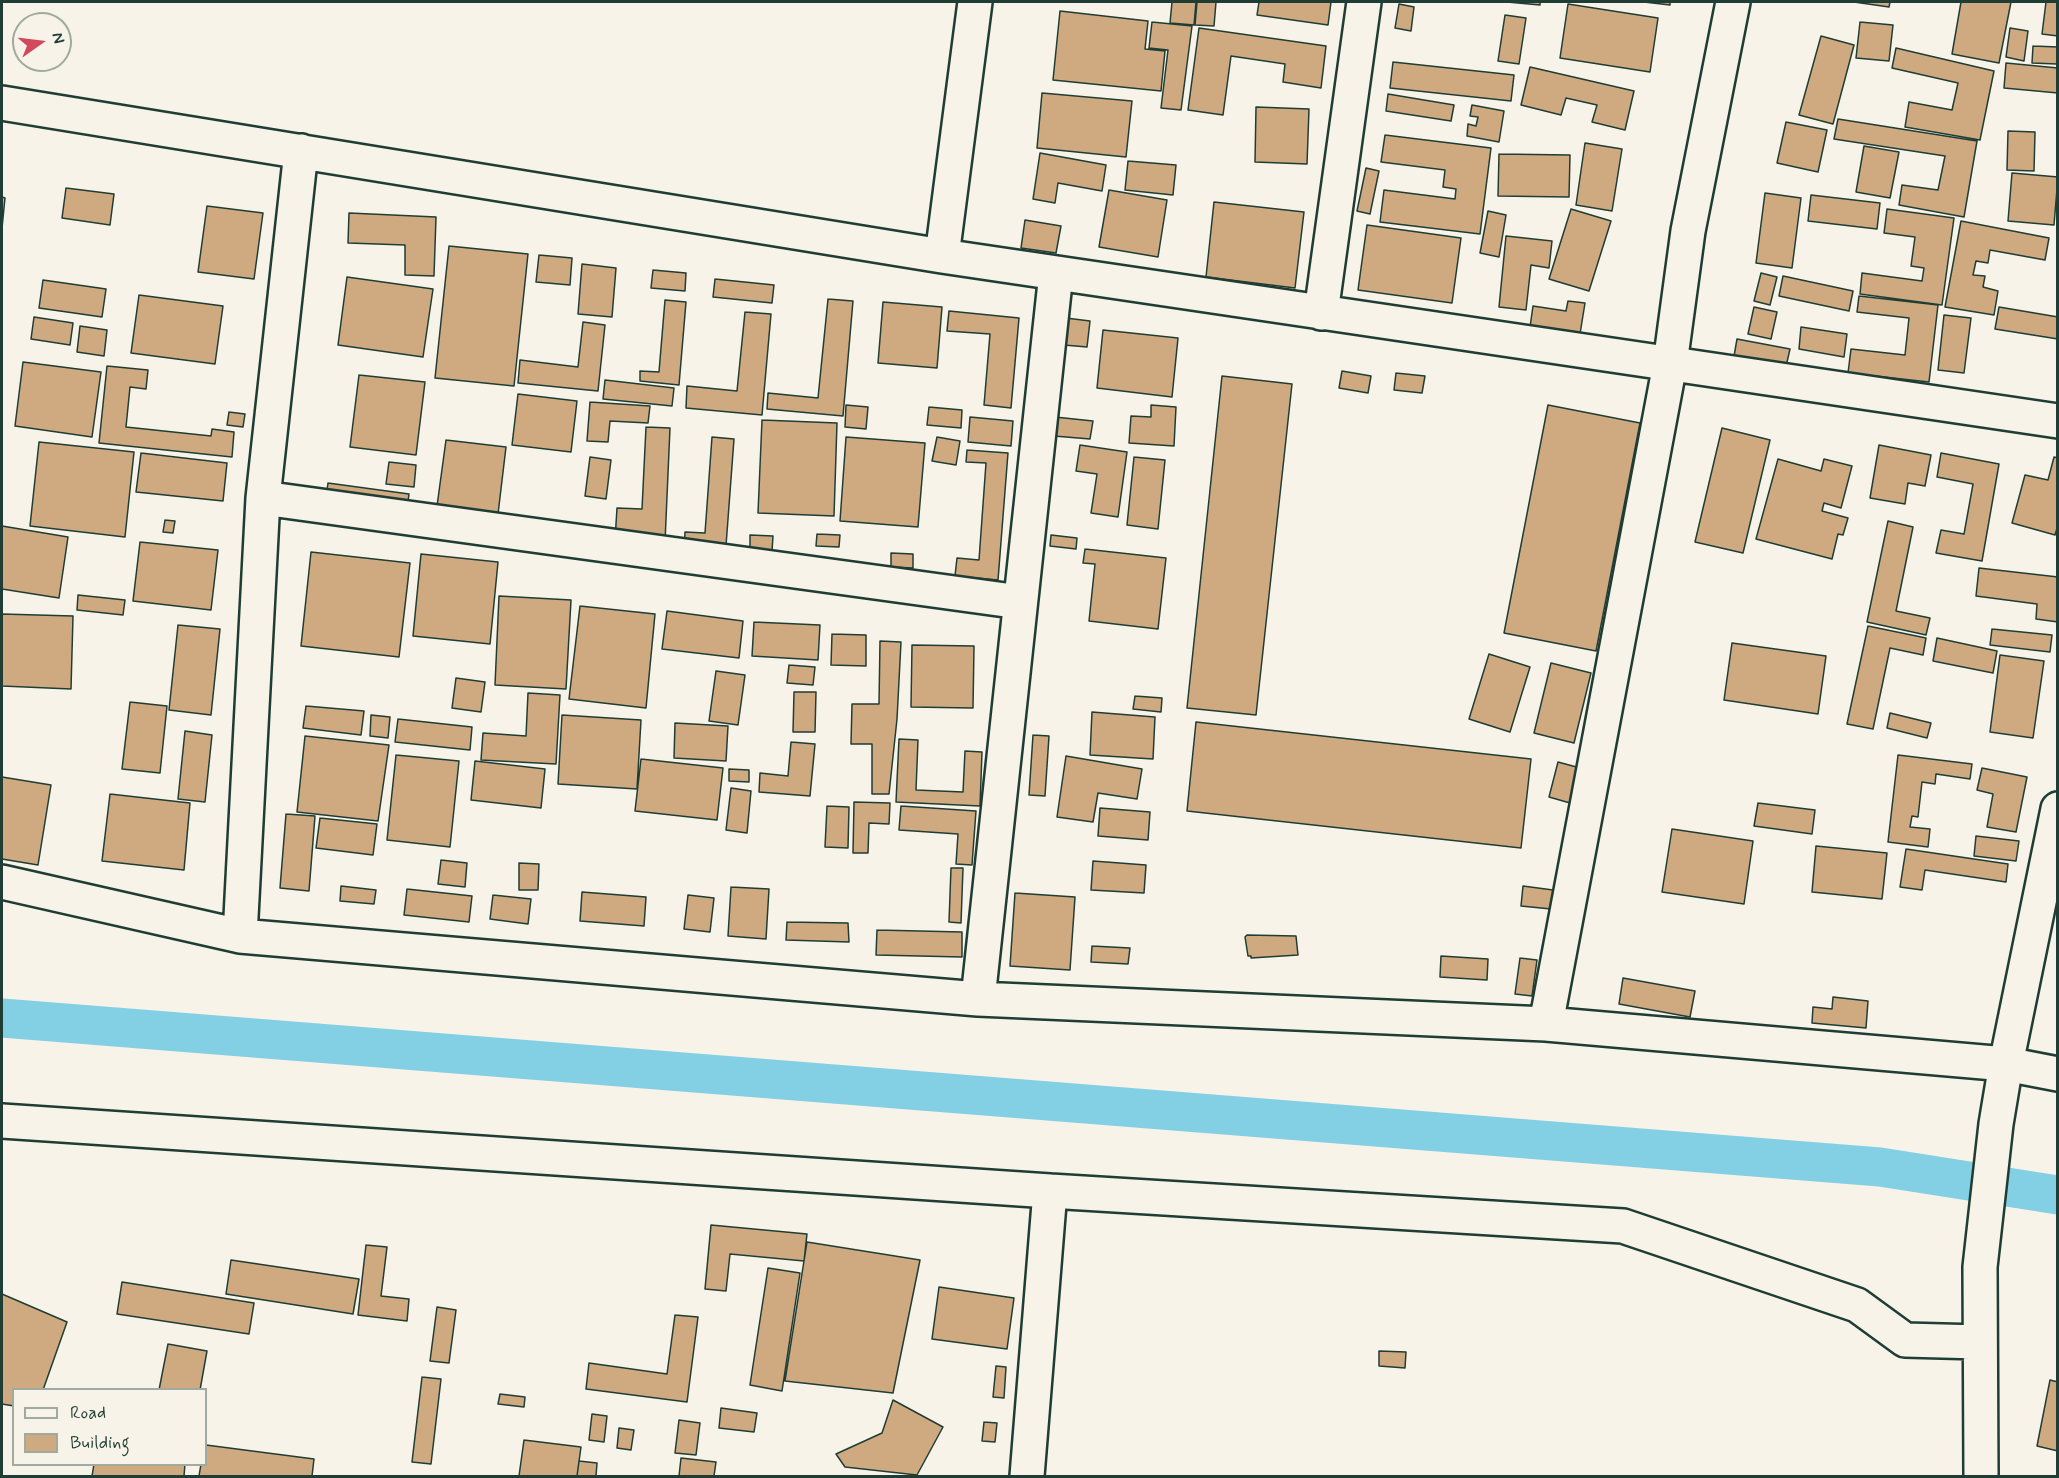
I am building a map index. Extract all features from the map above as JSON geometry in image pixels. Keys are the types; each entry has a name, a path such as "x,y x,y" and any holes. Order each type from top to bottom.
{"street":[{"path":"942,256 975,2"},
{"path":"1321,313 1364,2"},
{"path":"1546,1024 1670,364 1688,231 1733,2"},
{"path":"2,103 942,256 2058,421"},
{"path":"240,936 263,498 301,152"},
{"path":"978,999 1056,273"},
{"path":"263,498 1020,603"},
{"path":"1981,1476 1980,1267 1996,1124 2058,809"},
{"path":"2,882 240,936 978,999 1546,1024 2006,1064 2058,1074"},
{"path":"2,1121 1050,1191 1623,1226 1857,1305 1905,1340 1980,1342"},
{"path":"1027,1476 1050,1191"}],"building":[{"path":"1172,2 1196,2 1194,25 1170,23"},
{"path":"1197,2 1216,2 1214,26 1195,25"},
{"path":"1259,2 1331,2 1328,25 1257,15"},
{"path":"1507,2 1540,2 1540,5"},
{"path":"1644,2 1670,2 1670,5"},
{"path":"1854,2 1890,2 1889,7"},
{"path":"1961,2 2011,2 1999,63 1952,54"},
{"path":"2046,2 2058,2 2058,36 2042,34"},
{"path":"1399,4 1414,7 1411,31 1395,28"},
{"path":"1568,4 1658,18 1650,72 1560,58"},
{"path":"1060,11 1148,21 1145,49 1165,51 1161,91 1053,80"},
{"path":"1505,15 1526,18 1519,64 1498,61"},
{"path":"1152,22 1192,26 1181,110 1161,108 1168,50 1149,48"},
{"path":"1860,22 1893,25 1889,61 1856,58"},
{"path":"1199,28 1326,46 1321,88 1283,82 1285,64 1231,56 1223,115 1188,110"},
{"path":"2010,28 2028,31 2024,61 2006,57"},
{"path":"1821,36 1854,45 1833,124 1799,115"},
{"path":"2033,46 2058,47 2057,64 2032,63"},
{"path":"1896,48 1994,71 1980,140 1905,127 1909,102 1952,110 1958,83 1892,68"},
{"path":"1393,62 1514,75 1511,101 1390,88"},
{"path":"2006,63 2058,68 2058,93 2004,88"},
{"path":"1530,67 1634,91 1625,130 1592,122 1597,105 1566,98 1561,115 1521,105"},
{"path":"1042,93 1132,101 1126,157 1037,148"},
{"path":"1388,94 1454,105 1451,121 1386,111"},
{"path":"1472,105 1504,111 1499,142 1467,136 1468,124 1476,126 1478,117 1470,116"},
{"path":"1256,107 1309,109 1307,164 1255,162"},
{"path":"1838,119 1977,141 1964,217 1899,205 1902,185 1938,190 1945,156 1834,139"},
{"path":"1786,122 1827,130 1818,172 1777,163"},
{"path":"2008,131 2035,132 2034,171 2007,170"},
{"path":"1385,135 1491,148 1480,234 1380,222 1384,190 1455,199 1456,189 1443,187 1445,170 1381,162"},
{"path":"1585,143 1622,149 1612,211 1576,205"},
{"path":"1864,146 1899,152 1890,198 1856,192"},
{"path":"1040,153 1106,165 1102,191 1058,183 1055,203 1033,199"},
{"path":"1499,154 1570,155 1569,197 1498,196"},
{"path":"1128,161 1176,165 1173,195 1125,190"},
{"path":"1366,168 1379,171 1370,214 1357,211"},
{"path":"2012,173 2058,177 2054,225 2008,221"},
{"path":"66,188 114,194 110,225 62,218"},
{"path":"1109,190 1167,200 1158,257 1099,247"},
{"path":"1765,193 1801,198 1792,268 1756,263"},
{"path":"1811,195 1880,203 1877,229 1808,221"},
{"path":"2,197 5,198 2,228"},
{"path":"1214,202 1304,212 1295,288 1206,277"},
{"path":"207,206 263,213 254,279 198,272"},
{"path":"1571,209 1611,221 1589,291 1549,279"},
{"path":"1887,209 1954,218 1942,305 1860,294 1862,273 1922,281 1924,268 1911,266 1915,237 1884,233"},
{"path":"1488,211 1506,215 1499,257 1480,253"},
{"path":"349,213 436,217 434,276 405,275 405,245 348,243"},
{"path":"1025,220 1061,226 1056,253 1021,248"},
{"path":"1961,221 2049,238 2045,260 1990,250 1988,263 1976,261 1973,275 1985,276 1983,287 1998,291 1994,315 1945,307"},
{"path":"1367,225 1461,238 1452,303 1358,290"},
{"path":"1506,236 1552,241 1549,268 1531,265 1526,310 1499,307"},
{"path":"449,246 528,254 514,386 435,378"},
{"path":"539,255 572,258 570,285 536,282"},
{"path":"582,264 616,268 612,317 578,314"},
{"path":"653,270 686,273 685,291 651,288"},
{"path":"1761,273 1777,277 1770,305 1754,301"},
{"path":"1783,276 1853,291 1849,311 1779,296"},
{"path":"347,277 433,289 423,357 338,345"},
{"path":"715,279 774,285 772,303 713,297"},
{"path":"43,280 106,289 102,317 39,308"},
{"path":"139,295 223,306 215,364 131,353"},
{"path":"1859,296 1938,305 1929,382 1848,373 1851,349 1905,355 1909,318 1857,312"},
{"path":"828,299 853,301 843,416 767,409 768,393 818,398"},
{"path":"665,300 686,302 679,385 640,381 640,371 659,372"},
{"path":"1568,301 1585,303 1580,334 1530,327 1533,306 1566,311"},
{"path":"883,302 942,307 937,368 878,363"},
{"path":"1754,307 1777,312 1771,339 1748,334"},
{"path":"1999,307 2058,317 2058,339 1995,329"},
{"path":"949,311 1019,318 1011,408 984,405 990,334 947,331"},
{"path":"745,312 771,314 762,415 686,408 687,386 737,391"},
{"path":"1944,315 1971,318 1964,373 1938,370"},
{"path":"34,317 73,323 70,345 31,339"},
{"path":"1066,318 1090,321 1087,347 1064,345"},
{"path":"583,322 605,325 598,391 518,383 520,360 578,367"},
{"path":"80,326 107,330 104,356 77,352"},
{"path":"1801,327 1847,334 1844,357 1799,349"},
{"path":"1103,330 1178,338 1172,397 1097,388"},
{"path":"1737,339 1790,349 1785,371 1733,362"},
{"path":"23,362 101,372 92,437 15,426"},
{"path":"107,366 148,370 146,389 130,387 126,427 211,436 212,429 234,432 232,457 99,443"},
{"path":"1342,371 1371,376 1368,393 1339,388"},
{"path":"1396,373 1425,376 1422,393 1394,390"},
{"path":"359,375 425,382 416,455 350,447"},
{"path":"1222,376 1292,384 1256,715 1187,708"},
{"path":"605,380 674,388 672,406 603,399"},
{"path":"518,394 577,401 571,452 512,445"},
{"path":"590,402 650,406 648,423 610,421 608,442 587,441"},
{"path":"846,405 868,407 866,429 845,427"},
{"path":"1151,405 1176,407 1174,446 1129,443 1131,416 1151,417"},
{"path":"1548,405 1640,423 1596,651 1504,633"},
{"path":"929,407 962,410 961,428 927,425"},
{"path":"229,412 245,414 243,427 227,425"},
{"path":"970,417 1013,421 1011,446 968,442"},
{"path":"1055,417 1093,421 1090,439 1054,436"},
{"path":"762,420 837,423 834,516 758,513"},
{"path":"646,427 670,428 665,542 615,540 617,508 642,509"},
{"path":"1722,428 1770,440 1743,553 1695,542"},
{"path":"712,437 734,439 725,559 684,555 685,532 705,533"},
{"path":"846,437 925,443 918,527 840,521"},
{"path":"937,437 960,441 956,465 932,461"},
{"path":"446,440 506,447 498,514 437,506"},
{"path":"39,442 134,452 125,537 30,526"},
{"path":"1080,445 1127,452 1118,517 1091,513 1097,474 1076,471"},
{"path":"1879,445 1931,455 1925,486 1908,483 1905,504 1870,498"},
{"path":"967,450 1008,453 998,580 955,576 957,558 979,560 986,463 966,462"},
{"path":"141,453 227,463 223,501 136,492"},
{"path":"1941,453 1999,464 1982,561 1936,553 1941,530 1964,534 1973,484 1937,477"},
{"path":"590,457 611,460 606,499 585,496"},
{"path":"1134,457 1165,460 1158,529 1127,525"},
{"path":"2054,457 2058,458 2058,525 2055,535 2012,523 2025,475 2048,480"},
{"path":"1778,459 1821,471 1824,459 1852,466 1841,508 1824,503 1822,511 1848,518 1843,535 1838,534 1832,559 1756,539"},
{"path":"389,462 416,465 414,487 386,484"},
{"path":"328,483 409,494 407,509 326,497"},
{"path":"165,520 175,521 173,533 163,532"},
{"path":"1888,521 1913,527 1896,611 1930,618 1926,635 1867,622"},
{"path":"2,526 68,537 59,598 2,589"},
{"path":"817,534 840,535 839,547 816,546"},
{"path":"750,535 773,536 772,551 750,549"},
{"path":"1051,535 1077,538 1076,549 1050,546"},
{"path":"140,542 218,550 211,610 133,601"},
{"path":"1085,549 1166,558 1158,629 1089,621 1095,564 1083,563"},
{"path":"311,552 410,563 399,657 301,646"},
{"path":"891,553 913,554 913,568 891,567"},
{"path":"421,554 498,562 490,644 413,636"},
{"path":"1979,568 2058,577 2058,622 2036,619 2037,604 1976,596"},
{"path":"78,595 125,600 123,615 77,610"},
{"path":"499,596 571,600 566,689 495,685"},
{"path":"580,606 655,614 646,708 569,699"},
{"path":"667,611 743,621 739,658 662,649"},
{"path":"2,614 73,616 71,689 2,686"},
{"path":"754,622 820,625 818,660 752,656"},
{"path":"178,625 220,629 211,715 169,710"},
{"path":"1868,626 1926,638 1923,655 1890,648 1873,729 1847,724"},
{"path":"1992,629 2052,635 2050,652 1990,645"},
{"path":"832,634 866,635 866,666 831,665"},
{"path":"1937,638 1997,651 1993,673 1933,661"},
{"path":"880,641 901,642 897,719 889,794 872,794 872,744 851,744 852,704 879,704"},
{"path":"1732,643 1826,656 1818,714 1724,700"},
{"path":"912,645 974,646 973,708 911,707"},
{"path":"1489,654 1530,667 1510,732 1469,719"},
{"path":"2000,655 2044,661 2033,738 1990,732"},
{"path":"1551,663 1591,673 1574,743 1534,733"},
{"path":"789,665 815,667 813,685 787,683"},
{"path":"716,671 745,675 738,725 709,721"},
{"path":"456,678 485,682 481,712 452,708"},
{"path":"794,692 816,692 815,732 793,732"},
{"path":"528,693 560,695 556,764 481,760 483,733 526,736"},
{"path":"1135,696 1162,698 1161,712 1133,709"},
{"path":"130,702 167,706 160,773 122,769"},
{"path":"306,706 364,711 361,735 303,728"},
{"path":"1092,712 1155,717 1153,759 1090,755"},
{"path":"1890,713 1931,723 1927,738 1887,728"},
{"path":"371,715 390,717 388,738 370,736"},
{"path":"562,715 641,720 637,789 558,784"},
{"path":"398,719 472,727 470,750 395,742"},
{"path":"1196,722 1531,759 1521,848 1187,811"},
{"path":"675,723 728,726 726,761 674,758"},
{"path":"185,731 212,735 205,802 178,799"},
{"path":"1033,735 1049,736 1045,796 1029,795"},
{"path":"305,736 389,745 378,821 297,812"},
{"path":"899,739 918,740 916,790 963,792 965,751 982,752 980,806 896,802"},
{"path":"791,742 815,744 810,796 759,792 760,773 788,776"},
{"path":"396,755 459,761 450,847 387,840"},
{"path":"1898,755 1972,764 1970,779 1936,774 1935,784 1922,782 1918,817 1912,816 1910,827 1930,829 1928,847 1888,842"},
{"path":"1066,756 1142,769 1137,799 1098,793 1093,822 1057,817"},
{"path":"641,759 723,768 717,820 635,811"},
{"path":"475,761 545,769 541,808 471,800"},
{"path":"1558,762 1580,768 1570,803 1549,797"},
{"path":"1982,768 2027,777 2016,832 1987,827 1993,794 1977,790"},
{"path":"729,769 749,770 749,782 729,781"},
{"path":"2,777 51,785 38,865 2,859"},
{"path":"731,788 751,791 747,833 726,830"},
{"path":"110,794 190,803 184,870 102,861"},
{"path":"854,802 890,803 889,824 869,823 868,853 853,853"},
{"path":"1758,803 1815,810 1812,834 1754,826"},
{"path":"827,806 849,807 848,848 825,847"},
{"path":"901,806 976,811 972,865 956,864 958,834 899,830"},
{"path":"1100,808 1150,812 1148,840 1098,836"},
{"path":"286,814 315,816 309,891 280,888"},
{"path":"320,818 377,824 373,855 316,848"},
{"path":"1672,829 1753,841 1744,904 1662,892"},
{"path":"1976,836 2019,841 2016,861 1974,856"},
{"path":"1816,846 1887,853 1882,899 1812,892"},
{"path":"1906,849 2008,864 2006,882 1925,870 1922,890 1900,887"},
{"path":"441,860 467,863 465,887 438,884"},
{"path":"1093,861 1146,865 1144,893 1091,890"},
{"path":"519,863 539,864 538,890 519,890"},
{"path":"951,868 963,868 961,923 949,922"},
{"path":"341,886 376,890 374,904 340,901"},
{"path":"1523,886 1553,890 1551,909 1521,906"},
{"path":"731,887 769,889 766,939 728,936"},
{"path":"407,889 472,896 469,922 404,915"},
{"path":"582,892 646,897 644,926 580,921"},
{"path":"1015,893 1075,897 1070,970 1010,966"},
{"path":"493,895 531,899 528,924 490,919"},
{"path":"688,895 714,898 710,932 684,929"},
{"path":"787,922 848,923 849,942 786,940"},
{"path":"877,930 962,932 962,957 876,955"},
{"path":"1247,935 1296,936 1298,955 1251,958 1248,956 1245,937"},
{"path":"1092,946 1130,948 1128,964 1091,962"},
{"path":"1441,956 1488,959 1487,980 1440,977"},
{"path":"1520,958 1537,960 1532,996 1515,994"},
{"path":"1623,978 1695,991 1690,1017 1619,1004"},
{"path":"1833,997 1868,1001 1866,1028 1812,1023 1813,1007 1832,1009"},
{"path":"711,1225 807,1234 804,1261 730,1254 726,1291 705,1289"},
{"path":"807,1242 920,1260 893,1393 785,1381"},
{"path":"366,1245 387,1247 381,1296 409,1299 407,1321 358,1315"},
{"path":"231,1260 359,1279 353,1314 226,1294"},
{"path":"768,1268 800,1273 782,1391 750,1385"},
{"path":"122,1282 254,1303 249,1334 117,1314"},
{"path":"939,1287 1014,1298 1007,1349 932,1339"},
{"path":"2,1294 67,1322 44,1388 12,1388 12,1406 2,1404"},
{"path":"437,1307 456,1310 449,1363 430,1361"},
{"path":"675,1315 698,1317 687,1402 586,1389 589,1363 667,1374"},
{"path":"168,1344 207,1351 200,1388 159,1388"},
{"path":"1379,1351 1406,1352 1405,1368 1379,1366"},
{"path":"996,1366 1006,1367 1004,1398 993,1397"},
{"path":"422,1377 441,1379 431,1464 412,1462"},
{"path":"2050,1380 2058,1382 2058,1451 2037,1446"},
{"path":"500,1394 525,1397 524,1407 498,1404"},
{"path":"893,1400 943,1427 917,1475 845,1467 836,1454 882,1433"},
{"path":"721,1408 757,1413 754,1432 719,1428"},
{"path":"592,1414 607,1416 604,1442 589,1440"},
{"path":"679,1420 700,1423 696,1455 675,1453"},
{"path":"984,1422 997,1423 995,1442 982,1441"},
{"path":"619,1428 634,1430 631,1450 617,1448"},
{"path":"524,1440 581,1447 577,1476 519,1476"},
{"path":"207,1445 314,1459 312,1476 199,1476 201,1466 207,1466"},
{"path":"681,1458 716,1462 714,1476 679,1476"},
{"path":"579,1461 597,1463 596,1476 577,1476"},
{"path":"94,1466 185,1466 184,1476 92,1476"}],"waterway":[{"path":"2,1018 1880,1167 2058,1195"}]}
